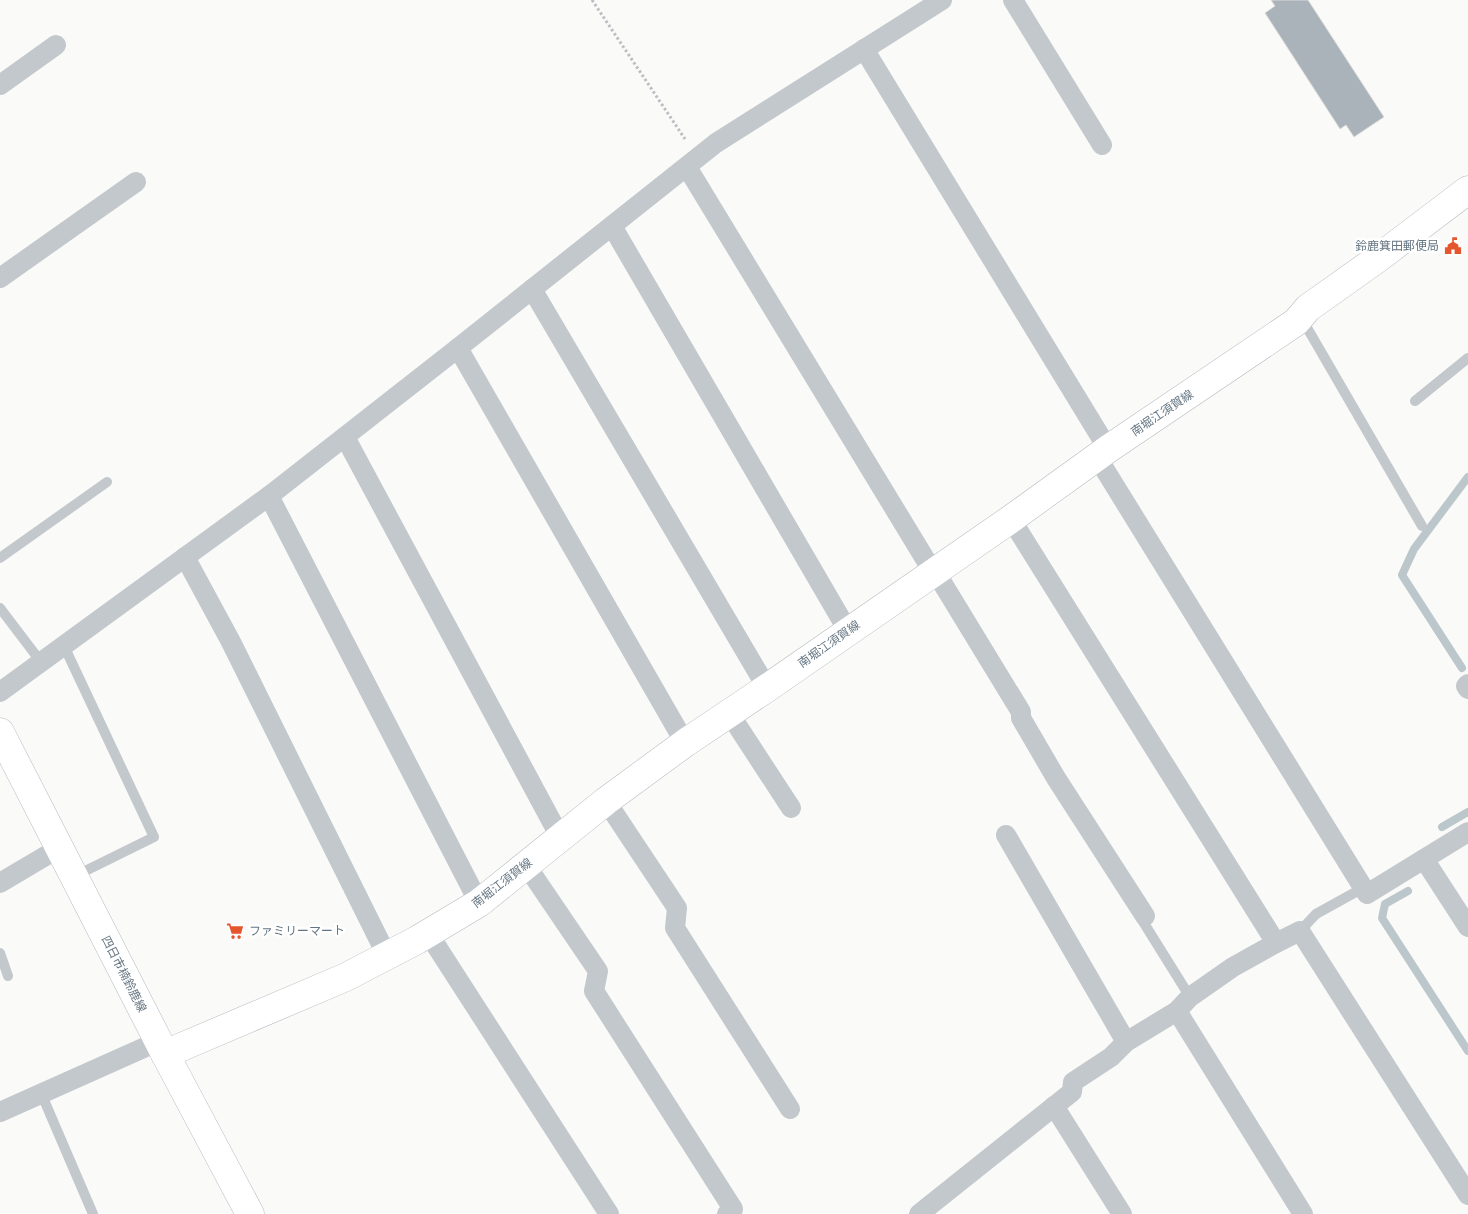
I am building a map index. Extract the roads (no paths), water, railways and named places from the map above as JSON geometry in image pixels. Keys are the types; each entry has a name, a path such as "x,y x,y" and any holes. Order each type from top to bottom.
{"main road":[{"name":"南堀江須賀線","path":"162,1048 346,977 387,956 479,903 606,801 685,743 730,714 1103,453 1296,322 1308,308 1377,259 1468,190"},
{"name":"四日市楠鈴鹿線","path":"2,744 59,848 250,1214"}],"street":[{"path":"0,692 269,496 716,143 942,0"},
{"path":"1013,0 1102,145"},
{"path":"0,85 56,45"},
{"path":"864,49 1367,894 1468,832"},
{"path":"692,163 934,572 1021,712 1021,718 1056,778 1145,916"},
{"path":"0,278 136,182"},
{"path":"612,226 848,631"},
{"path":"532,289 767,688"},
{"path":"458,348 685,743"},
{"path":"345,437 560,837"},
{"path":"269,496 479,903"},
{"path":"1011,519 1276,943"},
{"path":"185,557 231,642 387,956"},
{"path":"1468,684 1466,686 1468,689"},
{"path":"730,714 791,808"},
{"path":"606,801 677,908 675,928 790,1109"},
{"path":"1006,835 1126,1042"},
{"path":"0,883 59,848"},
{"path":"1424,859 1468,927"},
{"path":"526,864 598,971 594,991 733,1209 727,1214"},
{"path":"920,1214 1072,1092 1074,1082 1111,1057 1126,1042 1184,1004 1233,967 1300,931 1468,1196"},
{"path":"428,933 609,1214"},
{"path":"1184,1004 1303,1214"},
{"path":"0,1112 41,1093 162,1048"},
{"path":"1054,1106 1122,1214"}],"lane":[{"path":"1301,316 1422,526"},
{"path":"1415,401 1468,358"},
{"path":"0,558 108,482"},
{"path":"0,608 41,662"},
{"path":"64,646 154,837 74,877"},
{"path":"1300,931 1316,914 1363,888"},
{"path":"1145,916 1142,920 1184,1004"},
{"path":"0,953 8,976"},
{"path":"41,1093 94,1214"}],"waterway":[{"path":"1462,668 1402,575 1414,549 1468,477"},
{"path":"1442,827 1468,812"},
{"path":"1408,891 1385,904 1382,918 1468,1051"}],"place":[{"name":"鈴鹿箕田郵便局","path":"1453,246"},
{"name":"ファミリーマート","path":"235,931"}]}
